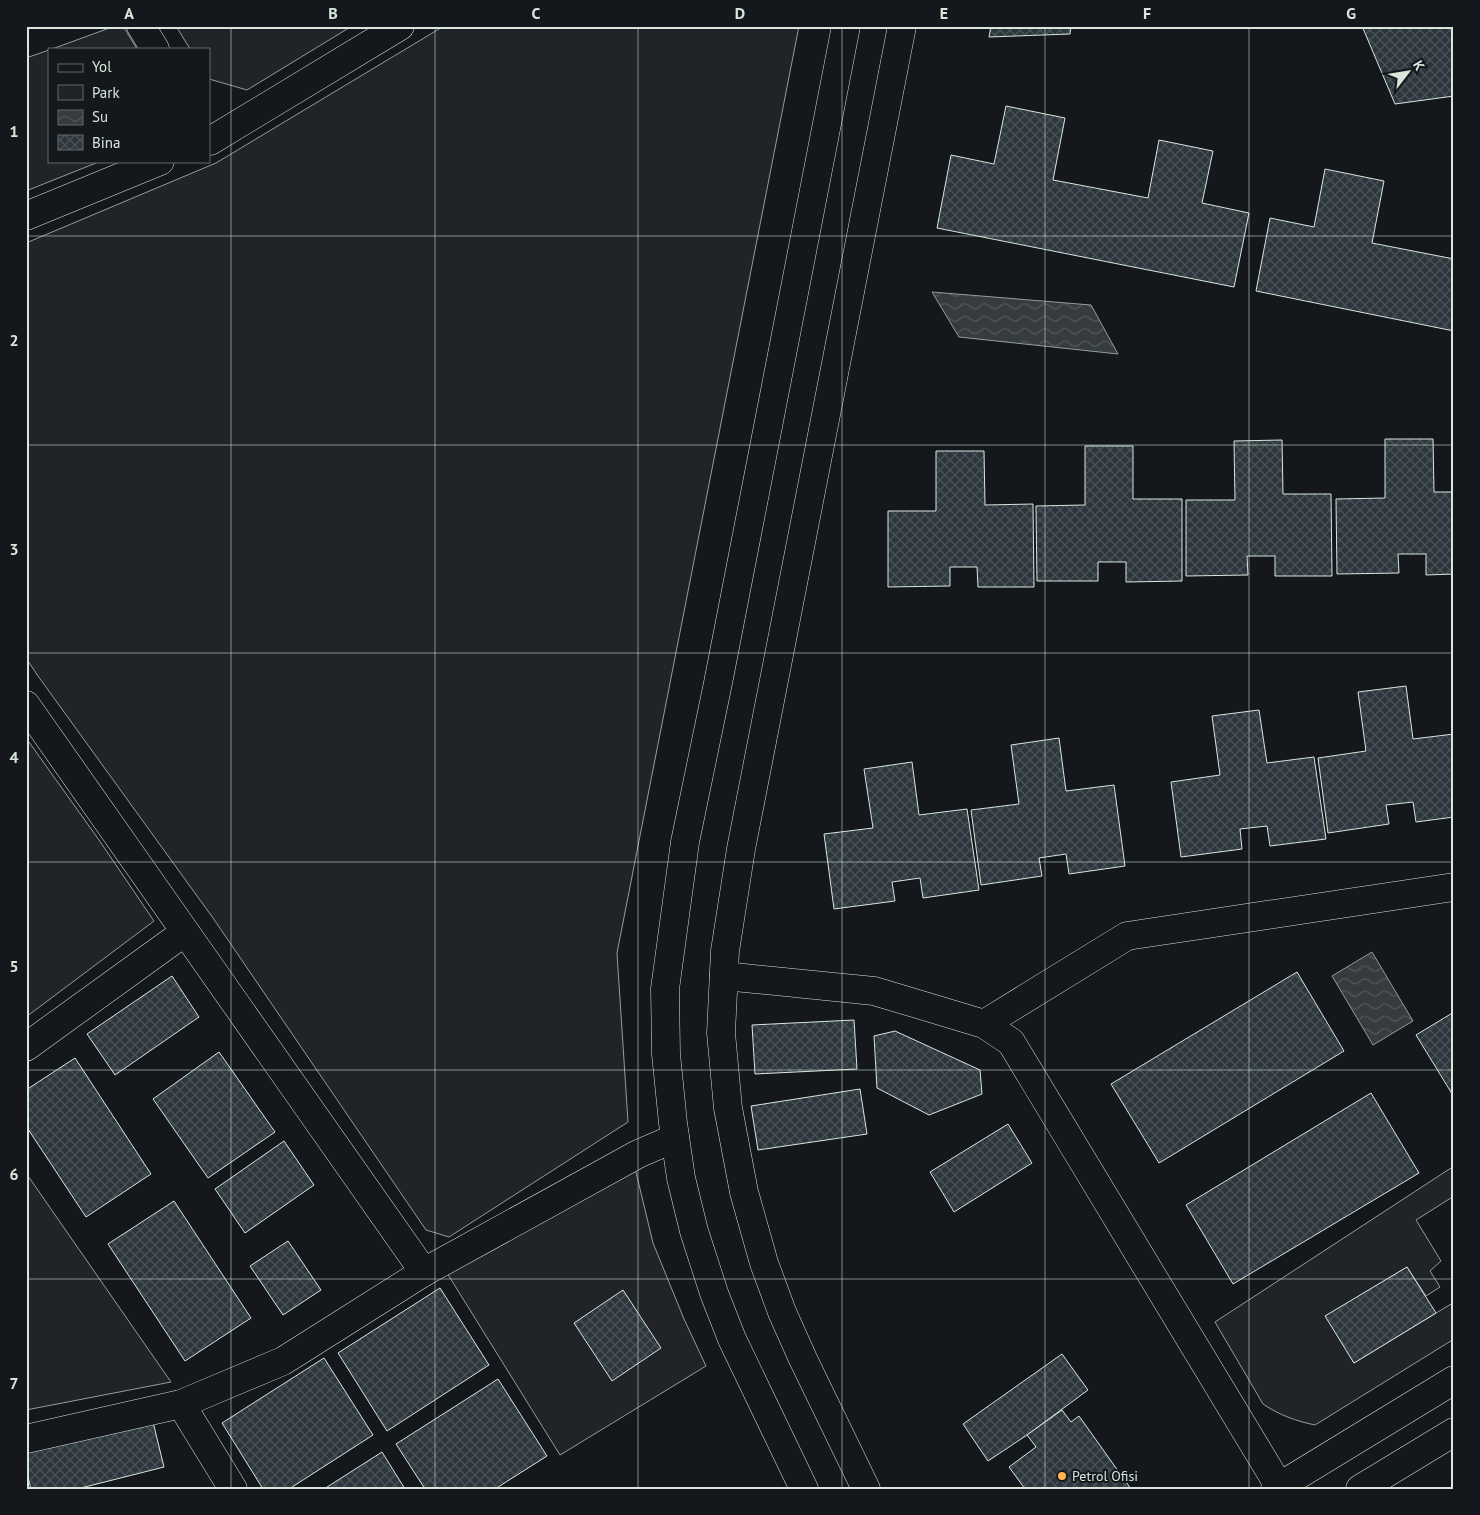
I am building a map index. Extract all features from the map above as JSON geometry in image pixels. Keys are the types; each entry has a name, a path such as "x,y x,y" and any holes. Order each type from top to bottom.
{"street":[{"path":"142,26 154,48"},
{"path":"210,139 400,26"},
{"path":"804,1489 732,1339 714,1293 694,1231 681,1178 675,1138 666,1054 665,989 685,842 718,683 846,26"},
{"path":"866,1489 803,1359 782,1312 764,1264 744,1192 728,1108 721,1033 725,951 741,849 902,26"},
{"path":"26,216 158,162"},
{"path":"26,704 424,1272"},
{"path":"984,1024 1127,936 1454,887"},
{"path":"26,1047 185,932"},
{"path":"724,976 874,991 984,1024 1011,1042 1277,1488 1454,1380"},
{"path":"26,1439 181,1404 283,1361 424,1272 638,1154 675,1138"},
{"path":"181,1404 233,1489"},
{"path":"1360,1489 1454,1432"}],"green space":[{"path":"115,26 123,26 136,48 55,48"},
{"path":"176,26 352,26 247,90 210,79 210,48 189,48"},
{"path":"444,26 799,26 617,953 628,1122 449,1237 426,1230 213,918 26,658 26,243 216,163"},
{"path":"48,50 48,162 98,162 26,191 26,58"},
{"path":"26,741 29,742 99,840 154,921 26,1017"},
{"path":"1454,1166 1454,1196 1416,1220 1441,1261 1430,1271 1440,1287 1426,1296 1407,1267 1326,1316 1354,1363 1451,1304 1454,1308 1454,1339 1315,1425 1288,1417 1263,1404 1215,1322"},
{"path":"635,1168 653,1243 684,1319 706,1366 560,1455 447,1273"},
{"path":"26,1173 171,1382 26,1410"}],"water":[{"path":"932,292 1091,305 1118,354 959,337"},
{"path":"1372,952 1413,1021 1373,1045 1332,976"}],"building":[{"path":"991,26 1071,26 1070,34 989,37"},
{"path":"1362,26 1454,26 1454,96 1395,104"},
{"path":"1006,106 1065,118 1053,180 1148,198 1159,140 1213,151 1202,203 1249,213 1234,287 937,228 951,155 994,164"},
{"path":"1325,169 1384,181 1372,243 1454,259 1454,331 1256,291 1270,218 1314,227"},
{"path":"1385,439 1433,439 1434,492 1454,492 1454,574 1426,575 1426,554 1398,554 1399,573 1337,574 1336,499 1385,498"},
{"path":"1282,440 1283,494 1331,494 1332,576 1275,576 1275,556 1247,556 1248,575 1186,576 1186,500 1235,500 1234,441"},
{"path":"1085,446 1133,446 1133,499 1182,499 1182,581 1126,582 1126,562 1098,562 1098,581 1037,581 1036,506 1085,505"},
{"path":"936,451 984,451 985,505 1033,504 1034,587 978,587 977,567 950,567 950,586 888,587 888,511 936,511"},
{"path":"1406,686 1413,739 1454,734 1454,817 1416,822 1413,802 1386,805 1389,824 1328,833 1318,758 1366,751 1358,692"},
{"path":"1259,710 1267,763 1314,757 1326,839 1270,846 1267,826 1240,829 1242,849 1181,857 1171,782 1220,775 1212,716"},
{"path":"1059,738 1066,791 1114,785 1125,866 1069,874 1066,854 1039,858 1042,876 981,885 971,810 1019,804 1011,745"},
{"path":"912,762 919,815 967,809 979,890 923,898 920,878 892,882 895,901 834,909 824,834 873,828 864,769"},
{"path":"1297,972 1344,1051 1159,1163 1111,1084"},
{"path":"172,976 199,1017 115,1075 87,1034"},
{"path":"1454,1012 1454,1097 1416,1035"},
{"path":"854,1020 857,1069 755,1074 752,1025"},
{"path":"895,1031 980,1070 982,1094 929,1115 877,1088 874,1036"},
{"path":"219,1052 275,1132 208,1178 153,1099"},
{"path":"75,1058 151,1174 86,1217 26,1126 26,1090"},
{"path":"860,1089 867,1134 758,1150 751,1106"},
{"path":"1371,1093 1419,1173 1233,1284 1186,1205"},
{"path":"1008,1124 1032,1163 954,1212 930,1172"},
{"path":"284,1141 314,1185 245,1233 215,1189"},
{"path":"174,1201 251,1318 185,1361 108,1244"},
{"path":"288,1241 321,1290 283,1315 250,1266"},
{"path":"1407,1267 1436,1313 1354,1363 1325,1316"},
{"path":"440,1288 489,1365 387,1431 338,1353"},
{"path":"623,1290 661,1348 612,1381 574,1323"},
{"path":"1062,1354 1088,1390 988,1461 963,1424"},
{"path":"324,1358 373,1435 289,1489 263,1489 222,1423"},
{"path":"498,1379 547,1456 495,1489 425,1489 396,1444"},
{"path":"1062,1410 1071,1422 1079,1416 1131,1489 1025,1489 1009,1467 1036,1447 1027,1435"},
{"path":"152,1418 164,1467 77,1489 31,1489 26,1470 26,1450"},
{"path":"382,1452 405,1489 324,1489"}],"place":[{"name":"Petrol Ofisi","path":"1062,1476"}]}
